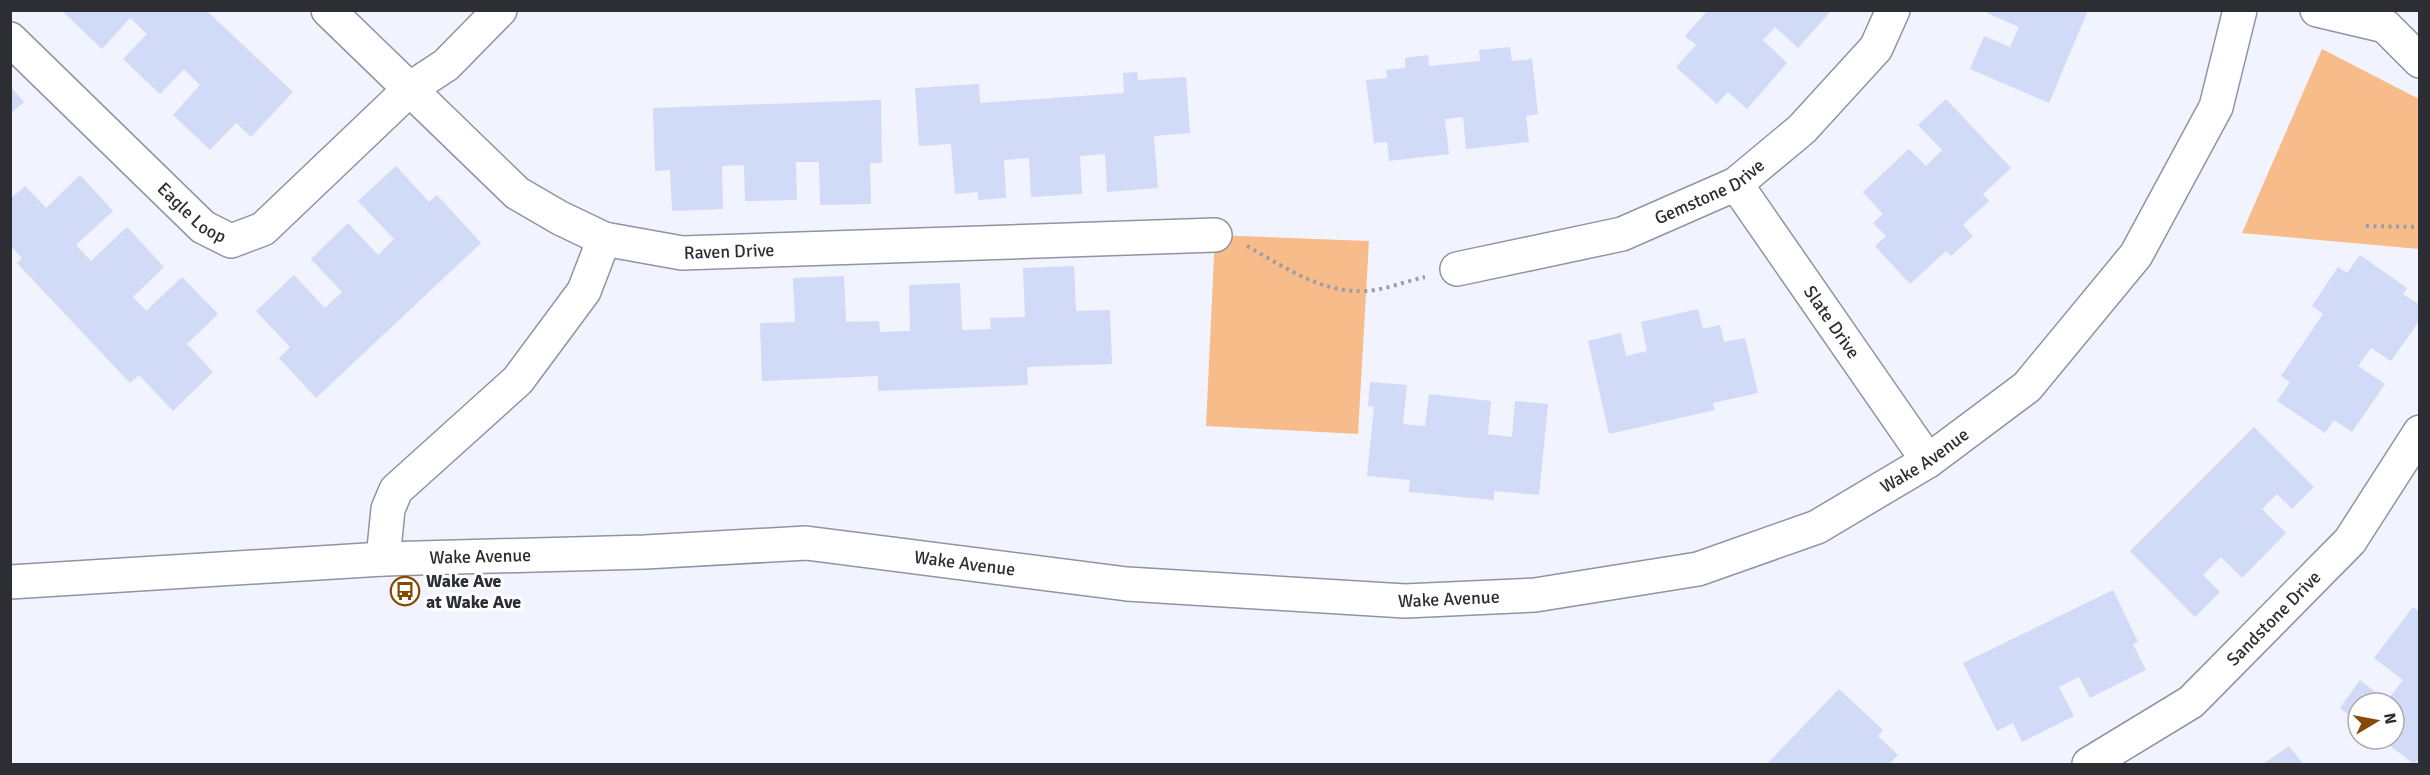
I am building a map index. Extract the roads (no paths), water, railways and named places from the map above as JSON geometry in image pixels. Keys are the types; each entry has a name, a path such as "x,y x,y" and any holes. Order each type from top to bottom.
{"street":[{"name":"Raven Drive","path":"328,10 518,193 560,218 604,239 682,253 1215,235"},
{"name":"Eagle Loop","path":"10,39 203,227 231,241 263,229 411,88 446,65 500,10"},
{"name":"Gemstone Drive","path":"1457,269 1622,234 1736,184 1802,129 1876,48 1893,10"},
{"name":"Wake Avenue","path":"10,582 383,559 645,552 806,543 1127,584 1405,601 1535,595 1698,569 1817,527 1928,461 2027,387 2136,255 2216,107 2240,10"},
{"path":"2317,10 2385,26 2420,62"},
{"name":"Slate Drive","path":"1736,184 1928,461"},
{"path":"383,559 388,509 396,490 518,380 584,291 604,239"},
{"name":"Sandstone Drive","path":"2089,765 2191,702 2350,541 2420,432"}],"place":[{"name":"Wake Ave at Wake Ave","path":"405,591"}]}
